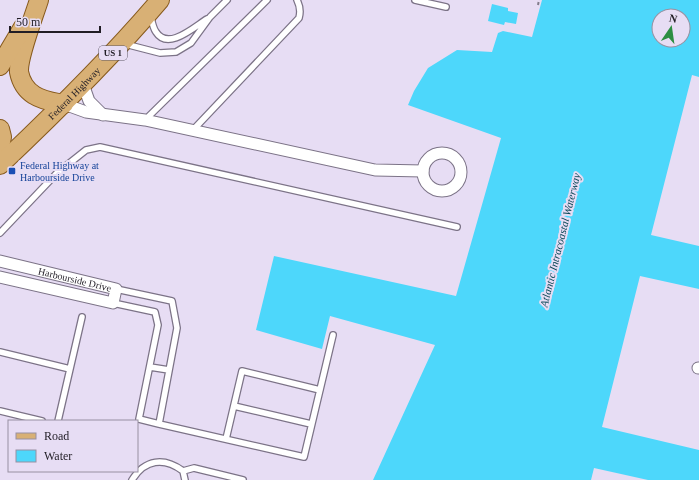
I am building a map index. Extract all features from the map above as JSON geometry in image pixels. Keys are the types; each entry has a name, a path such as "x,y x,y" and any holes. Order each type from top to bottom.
{"main road":[{"path":"0,66 38,0"},
{"path":"38,0 21,56 19,71 24,86 33,95 39,98 64,104"},
{"name":"Federal Highway","path":"0,165 64,104 122,44 154,6"},
{"path":"0,129 2,137 0,146"}],"street":[{"path":"83,84 89,101 103,114"},
{"path":"64,104 86,112 145,120 375,170 423,171"},
{"name":"Harbourside Drive","path":"0,261 116,289 113,303 0,277"}],"lane":[{"path":"122,44 160,53 176,52 191,43 210,17 227,0"},
{"path":"145,120 267,0"},
{"path":"192,131 300,18 300,6 296,0"},
{"path":"416,0 446,7"},
{"path":"154,6 156,33 163,39 168,40 178,38 210,17"},
{"path":"0,233 57,173 86,150 100,147 457,227"},
{"path":"116,289 172,301 177,328 159,424"},
{"path":"113,303 155,312 158,326 139,419 304,457 332,335"},
{"path":"58,420 82,317"},
{"path":"0,352 70,369"},
{"path":"150,367 168,370"},
{"path":"226,439 242,371 320,390"},
{"path":"234,406 312,424"},
{"path":"0,411 38,420"},
{"path":"132,480 146,465 155,462 165,462 175,465 183,471 185,480"},
{"path":"183,471 194,468 243,480"}],"path":[{"path":"538,5 539,0"}],"water":[{"name":"Atlantic Intracoastal Waterway","path":"542,0 699,0 699,77 692,75 651,235 699,246 699,289 640,276 602,427 699,450 699,480 648,480 594,468 591,480 373,480 435,345 330,316 322,349 256,330 274,256 456,296 501,138 408,105 414,91 428,68 457,50 492,52 498,33 503,31 532,37"},
{"path":"492,4 508,8 508,11 518,13 516,24 505,22 504,25 488,21"}],"place":[{"name":"Federal Highway at Harbourside Drive","path":"12,171"}]}
